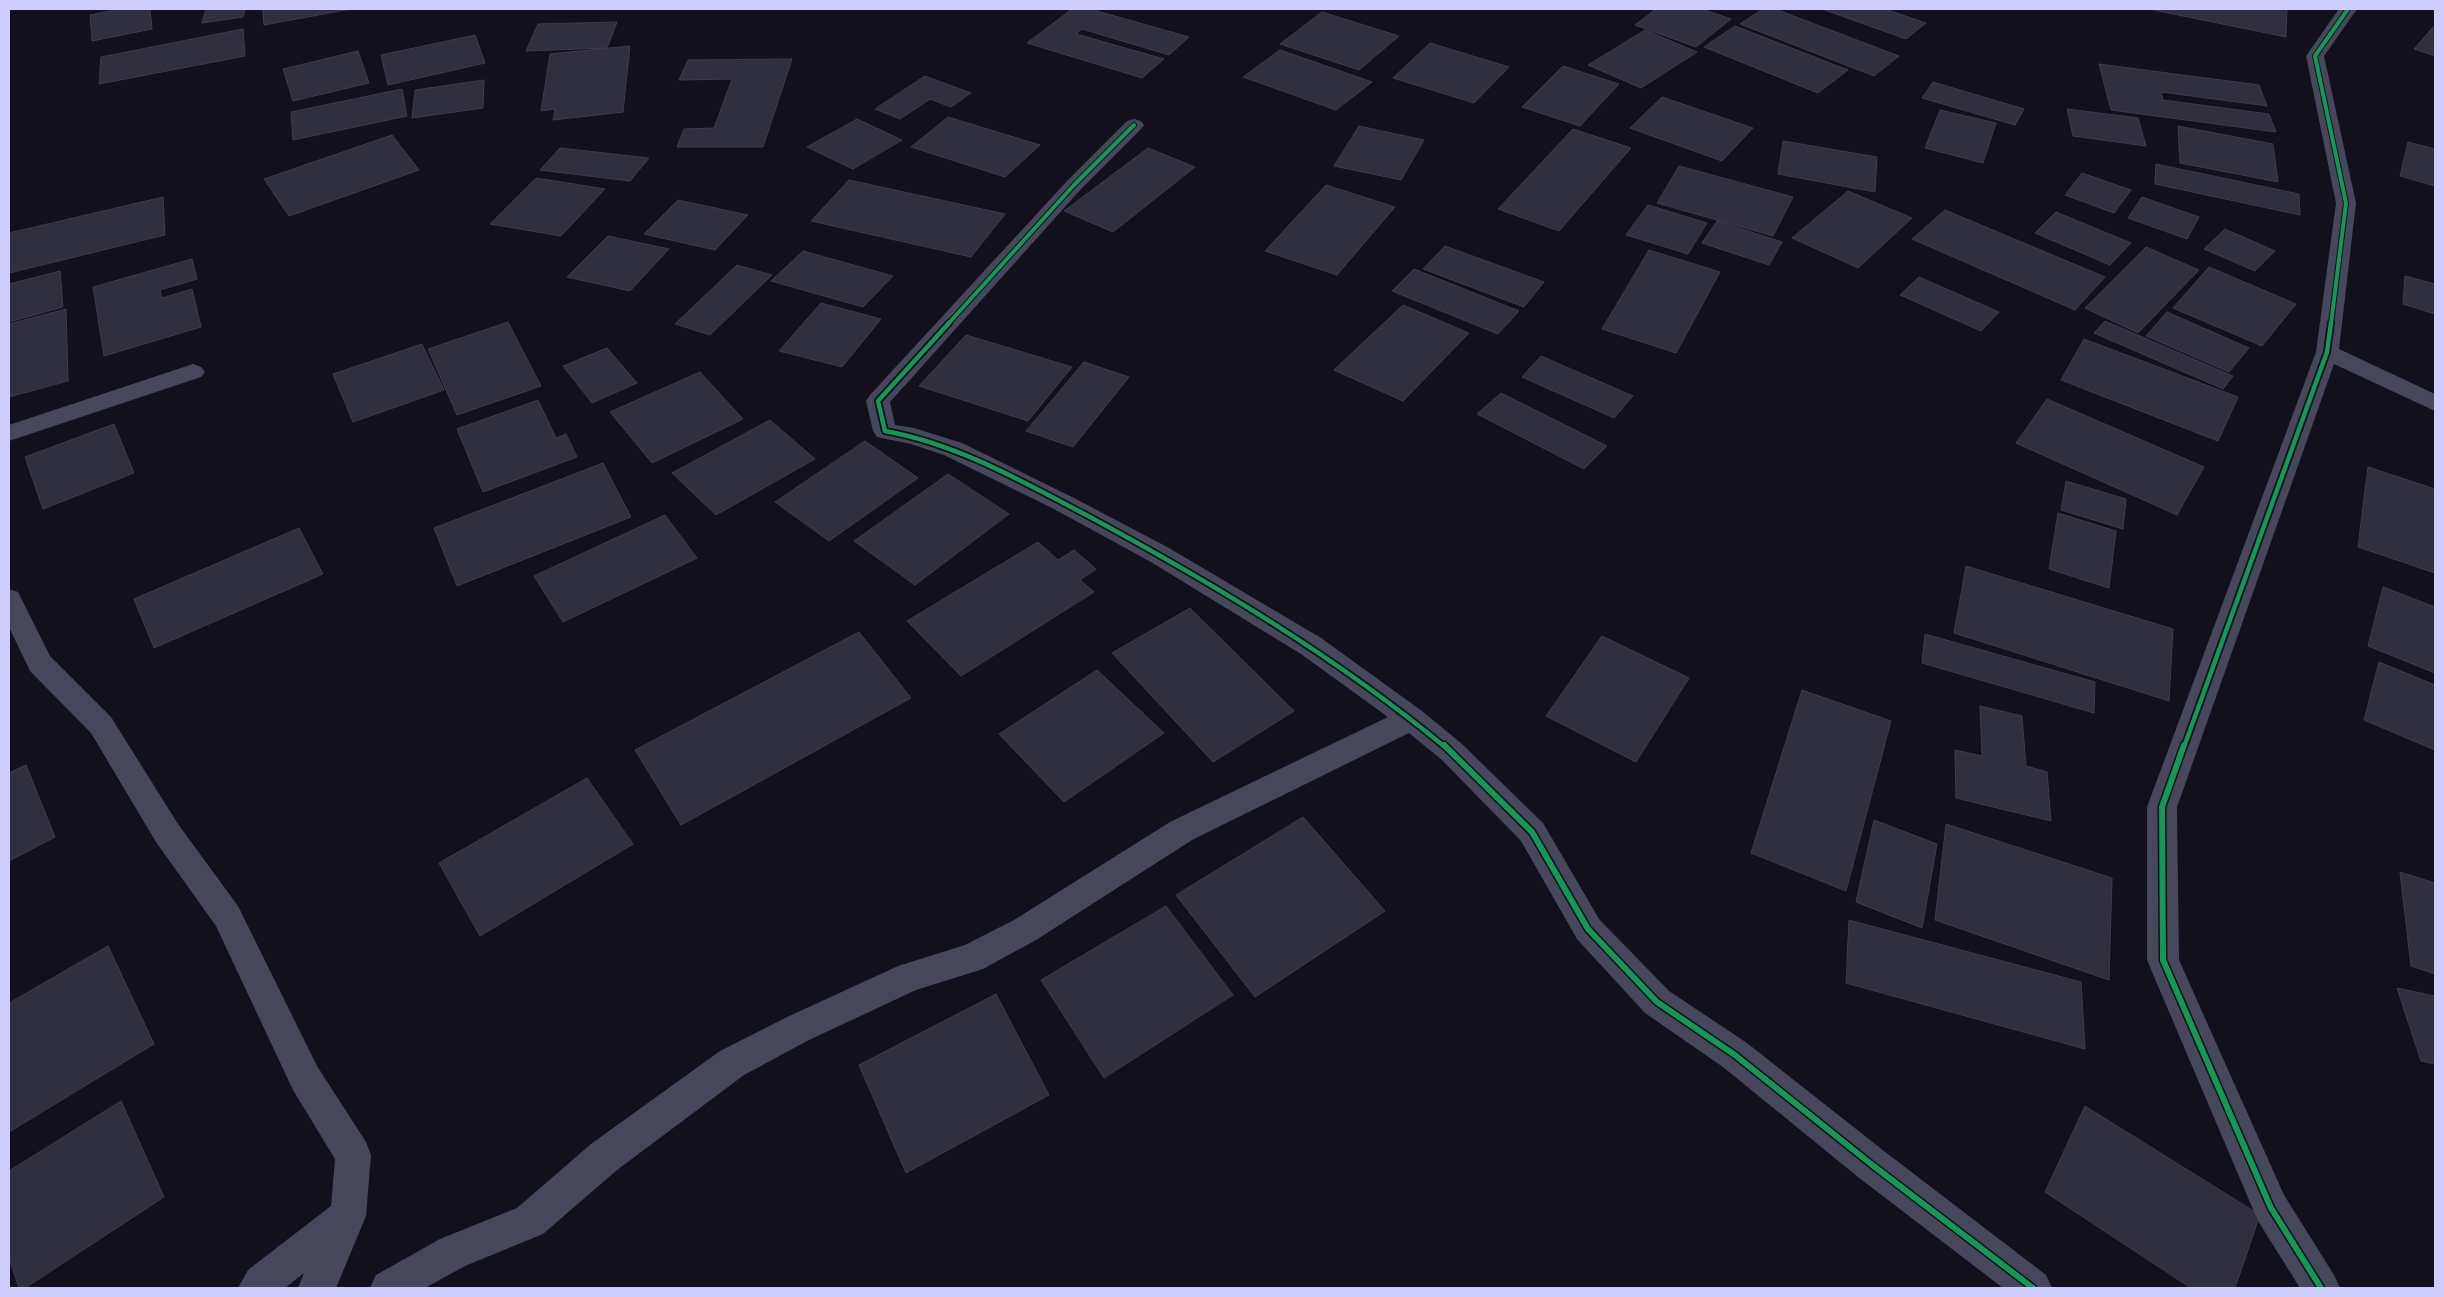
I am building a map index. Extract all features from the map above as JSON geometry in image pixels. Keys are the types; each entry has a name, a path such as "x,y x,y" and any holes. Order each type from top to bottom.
{"street":[{"path":"2321,1288 2271,1208 2163,960 2162,807 2327,352 2346,203 2315,56 2348,9"},
{"path":"1134,124 1067,192 878,401 885,431 914,436 953,449 1063,503 1152,551 1311,646 1412,719 1452,752 1532,832 1588,929 1657,1002 1735,1055 1871,1164 2032,1288"},
{"path":"2327,352 2435,403"},
{"path":"9,434 193,372"},
{"path":"9,599 40,664 102,725 167,833 228,916 305,1078 353,1155 348,1216 317,1288"},
{"path":"389,1288 453,1252 530,1221 604,1157 732,1063 797,1029 910,977 972,958 1025,930 1181,831 1412,719"},
{"path":"257,1288 348,1216"}],"building":[{"path":"120,9 150,9 152,29 92,41 90,15"},
{"path":"206,9 245,9 243,17 202,23"},
{"path":"263,9 351,9 264,25"},
{"path":"1072,9 1090,9 1189,37 1169,55 1082,29 1076,34 1164,59 1142,78 1027,43"},
{"path":"1656,9 1702,9 1731,19 1696,47 1635,25"},
{"path":"1763,9 1775,9 1899,56 1874,76 1740,24"},
{"path":"1822,9 1885,9 1926,23 1906,39"},
{"path":"2149,9 2287,9 2286,37"},
{"path":"1322,12 1399,36 1359,70 1280,44"},
{"path":"617,22 607,48 526,51 538,24"},
{"path":"2435,25 2435,56 2414,49"},
{"path":"1735,26 1848,70 1818,93 1704,47"},
{"path":"243,29 245,56 99,84 101,57"},
{"path":"1645,30 1697,52 1641,88 1588,65"},
{"path":"475,35 485,63 388,85 381,55"},
{"path":"1430,43 1509,67 1474,103 1393,78"},
{"path":"630,46 623,112 553,120 555,109 541,111 550,54"},
{"path":"1280,50 1372,82 1336,110 1243,77"},
{"path":"358,51 369,83 293,101 283,69"},
{"path":"792,59 763,147 677,147 684,129 714,128 732,79 679,80 688,60"},
{"path":"2099,64 2259,85 2267,106 2161,92 2163,100 2269,114 2276,132 2111,110"},
{"path":"1563,66 1619,84 1580,126 1522,107"},
{"path":"925,76 971,93 951,107 930,99 900,119 875,109"},
{"path":"484,80 483,108 412,118 415,90"},
{"path":"1933,82 2024,109 2015,125 1922,98"},
{"path":"402,89 407,116 293,140 291,112"},
{"path":"1662,97 1753,128 1722,161 1630,128"},
{"path":"2067,109 2138,118 2146,146 2073,136"},
{"path":"1940,110 1996,123 1983,163 1925,148"},
{"path":"948,117 1040,145 1005,177 911,147"},
{"path":"857,119 902,140 853,169 807,147"},
{"path":"1359,126 1424,140 1401,180 1334,166"},
{"path":"2178,126 2273,144 2278,182 2180,163"},
{"path":"1573,129 1631,148 1559,231 1498,209"},
{"path":"392,135 419,170 289,216 264,179"},
{"path":"1783,141 1877,157 1875,192 1778,174"},
{"path":"2408,142 2435,149 2435,186 2400,176"},
{"path":"560,148 649,158 630,181 540,170"},
{"path":"1148,148 1195,167 1113,232 1064,211"},
{"path":"2156,164 2299,194 2300,215 2155,184"},
{"path":"1679,166 1793,197 1773,236 1657,203"},
{"path":"2082,173 2131,190 2114,213 2065,195"},
{"path":"536,178 605,189 561,236 490,224"},
{"path":"849,180 1005,214 971,257 811,221"},
{"path":"1326,185 1395,207 1337,275 1265,251"},
{"path":"1848,191 1912,218 1858,268 1792,238"},
{"path":"163,197 165,235 9,273 9,233"},
{"path":"2142,197 2199,217 2187,239 2128,218"},
{"path":"678,200 748,215 715,250 644,234"},
{"path":"1648,205 1707,223 1688,254 1626,235"},
{"path":"1945,210 2105,277 2075,310 1912,239"},
{"path":"2056,212 2131,243 2110,265 2035,233"},
{"path":"1717,221 1782,242 1769,265 1702,243"},
{"path":"2225,229 2275,251 2255,271 2204,249"},
{"path":"608,236 669,249 630,291 567,277"},
{"path":"1445,246 1544,282 1524,307 1423,269"},
{"path":"2146,247 2199,270 2138,333 2085,308"},
{"path":"1649,250 1720,272 1676,353 1602,329"},
{"path":"803,251 893,276 863,307 771,281"},
{"path":"192,259 197,279 160,290 162,298 192,289 201,327 104,356 93,287"},
{"path":"737,265 772,275 710,335 675,324"},
{"path":"2209,267 2296,304 2262,346 2173,308"},
{"path":"1414,269 1519,311 1498,334 1392,291"},
{"path":"60,271 63,307 9,322 9,284"},
{"path":"2405,276 2435,284 2435,314 2403,304"},
{"path":"1919,277 1999,312 1981,331 1900,295"},
{"path":"821,303 881,319 842,367 779,351"},
{"path":"1403,305 1469,333 1403,401 1334,370"},
{"path":"66,309 68,381 9,397 9,324"},
{"path":"2167,312 2249,348 2229,372 2146,336"},
{"path":"2105,321 2233,376 2223,389 2094,333"},
{"path":"508,322 541,386 457,415 428,349"},
{"path":"966,335 1072,367 1028,421 919,386"},
{"path":"2084,339 2238,397 2218,441 2061,380"},
{"path":"422,344 444,390 353,422 333,374"},
{"path":"607,348 637,383 592,403 563,366"},
{"path":"1541,356 1633,396 1614,418 1522,377"},
{"path":"1084,362 1129,377 1073,447 1026,431"},
{"path":"700,372 743,419 652,463 610,412"},
{"path":"1501,393 1607,446 1584,469 1477,414"},
{"path":"2047,399 2204,467 2177,515 2016,443"},
{"path":"538,400 556,438 566,434 577,457 483,492 457,429"},
{"path":"770,420 815,459 716,515 672,473"},
{"path":"114,424 134,473 43,509 25,457"},
{"path":"865,441 918,478 829,541 775,502"},
{"path":"603,463 631,517 457,586 434,528"},
{"path":"2368,467 2435,489 2435,573 2358,547"},
{"path":"948,474 1009,514 915,585 854,541"},
{"path":"2066,481 2126,499 2123,529 2061,510"},
{"path":"2058,513 2116,531 2109,588 2049,569"},
{"path":"665,515 697,558 563,622 534,576"},
{"path":"299,528 323,574 154,648 134,599"},
{"path":"1038,542 1058,560 1074,550 1096,569 1080,580 1094,592 961,676 907,621"},
{"path":"1966,566 2173,629 2169,701 1954,633"},
{"path":"2383,587 2435,607 2435,673 2368,646"},
{"path":"1190,608 1294,711 1213,762 1112,653"},
{"path":"859,632 911,698 681,825 635,750"},
{"path":"1925,634 2095,682 2094,713 1922,663"},
{"path":"1602,636 1689,678 1636,762 1546,716"},
{"path":"2379,662 2435,685 2435,750 2364,720"},
{"path":"1097,670 1164,733 1064,802 999,734"},
{"path":"1802,690 1891,721 1846,891 1751,853"},
{"path":"1980,706 2022,716 2026,766 2047,772 2051,821 1956,798 1955,750 1982,756"},
{"path":"26,765 55,837 9,861 9,773"},
{"path":"587,778 633,844 480,936 439,863"},
{"path":"1303,817 1385,911 1255,997 1176,895"},
{"path":"1874,820 1937,844 1922,928 1856,902"},
{"path":"1946,824 2112,878 2109,980 1935,920"},
{"path":"2400,872 2435,883 2435,974 2411,966"},
{"path":"1166,906 1233,995 1104,1078 1041,980"},
{"path":"1849,920 2081,982 2085,1049 1846,983"},
{"path":"108,946 154,1044 9,1132 9,1003"},
{"path":"2397,988 2435,996 2435,1064 2421,1061"},
{"path":"996,994 1049,1095 906,1173 859,1065"},
{"path":"121,1101 164,1197 25,1288 19,1288 9,1258 9,1171"},
{"path":"2085,1106 2260,1215 2235,1288 2191,1288 2045,1192"}],"cycle path":[{"path":"2321,1288 2271,1208 2163,960 2162,807 2327,352 2346,203 2315,56 2348,9"},
{"path":"1134,125 1074,185 878,401 885,431 914,436 953,449 1063,503 1160,555 1311,646 1412,719 1452,752 1532,832 1588,929 1657,1002 1735,1055 1871,1164 2033,1288"}]}
